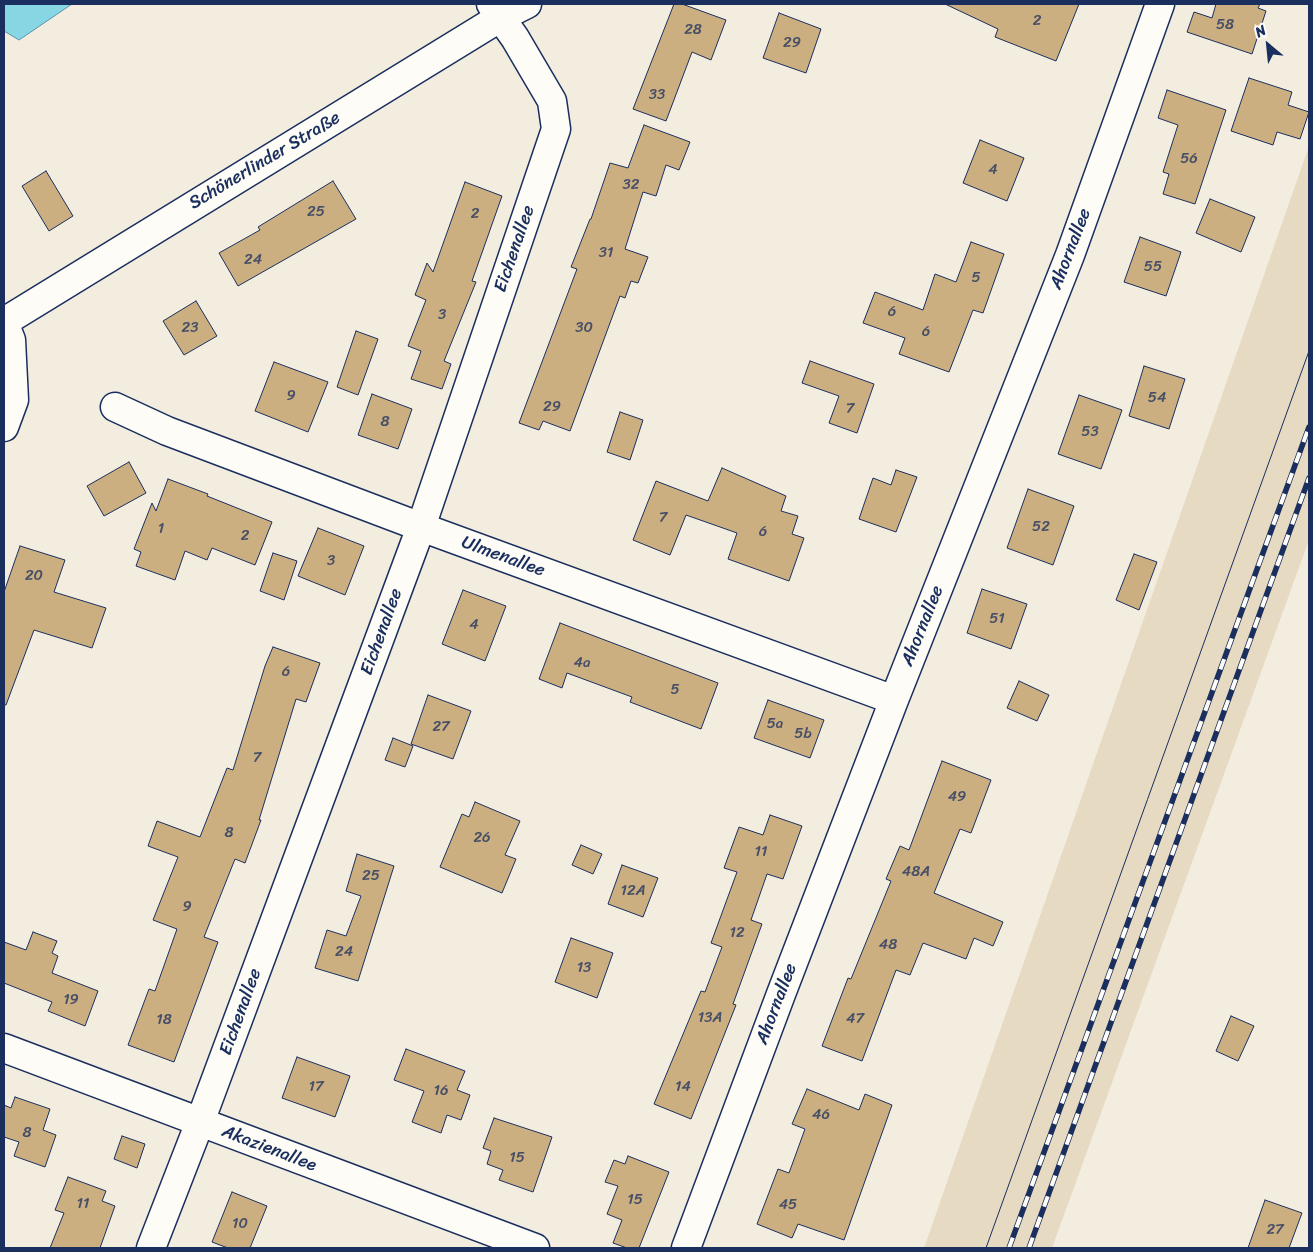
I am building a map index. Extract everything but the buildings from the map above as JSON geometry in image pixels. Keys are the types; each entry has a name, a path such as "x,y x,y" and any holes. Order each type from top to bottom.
{"street":[{"name":"Schönerlinder Straße","path":"4,322 496,11 527,4"},
{"name":"Ahornallee","path":"686,1248 784,985 894,700 1070,255 1160,4"},
{"name":"Eichenallee","path":"151,1248 200,1122 421,527 556,130 552,101 496,11"},
{"path":"4,322 11,340 14,400 4,427"},
{"name":"Ulmenallee","path":"115,407 167,431 421,527 894,700"},
{"name":"Akazienallee","path":"4,1048 535,1248"}],"shaded area":[{"path":"1309,146 1309,540 1052,1248 924,1248"}],"water":[{"path":"4,4 72,4 19,40 4,31"}],"tram line":[{"path":"986,1248 1309,351"}],"railway":[{"path":"1009,1248 1309,427"},
{"path":"1029,1248 1309,478"}]}
